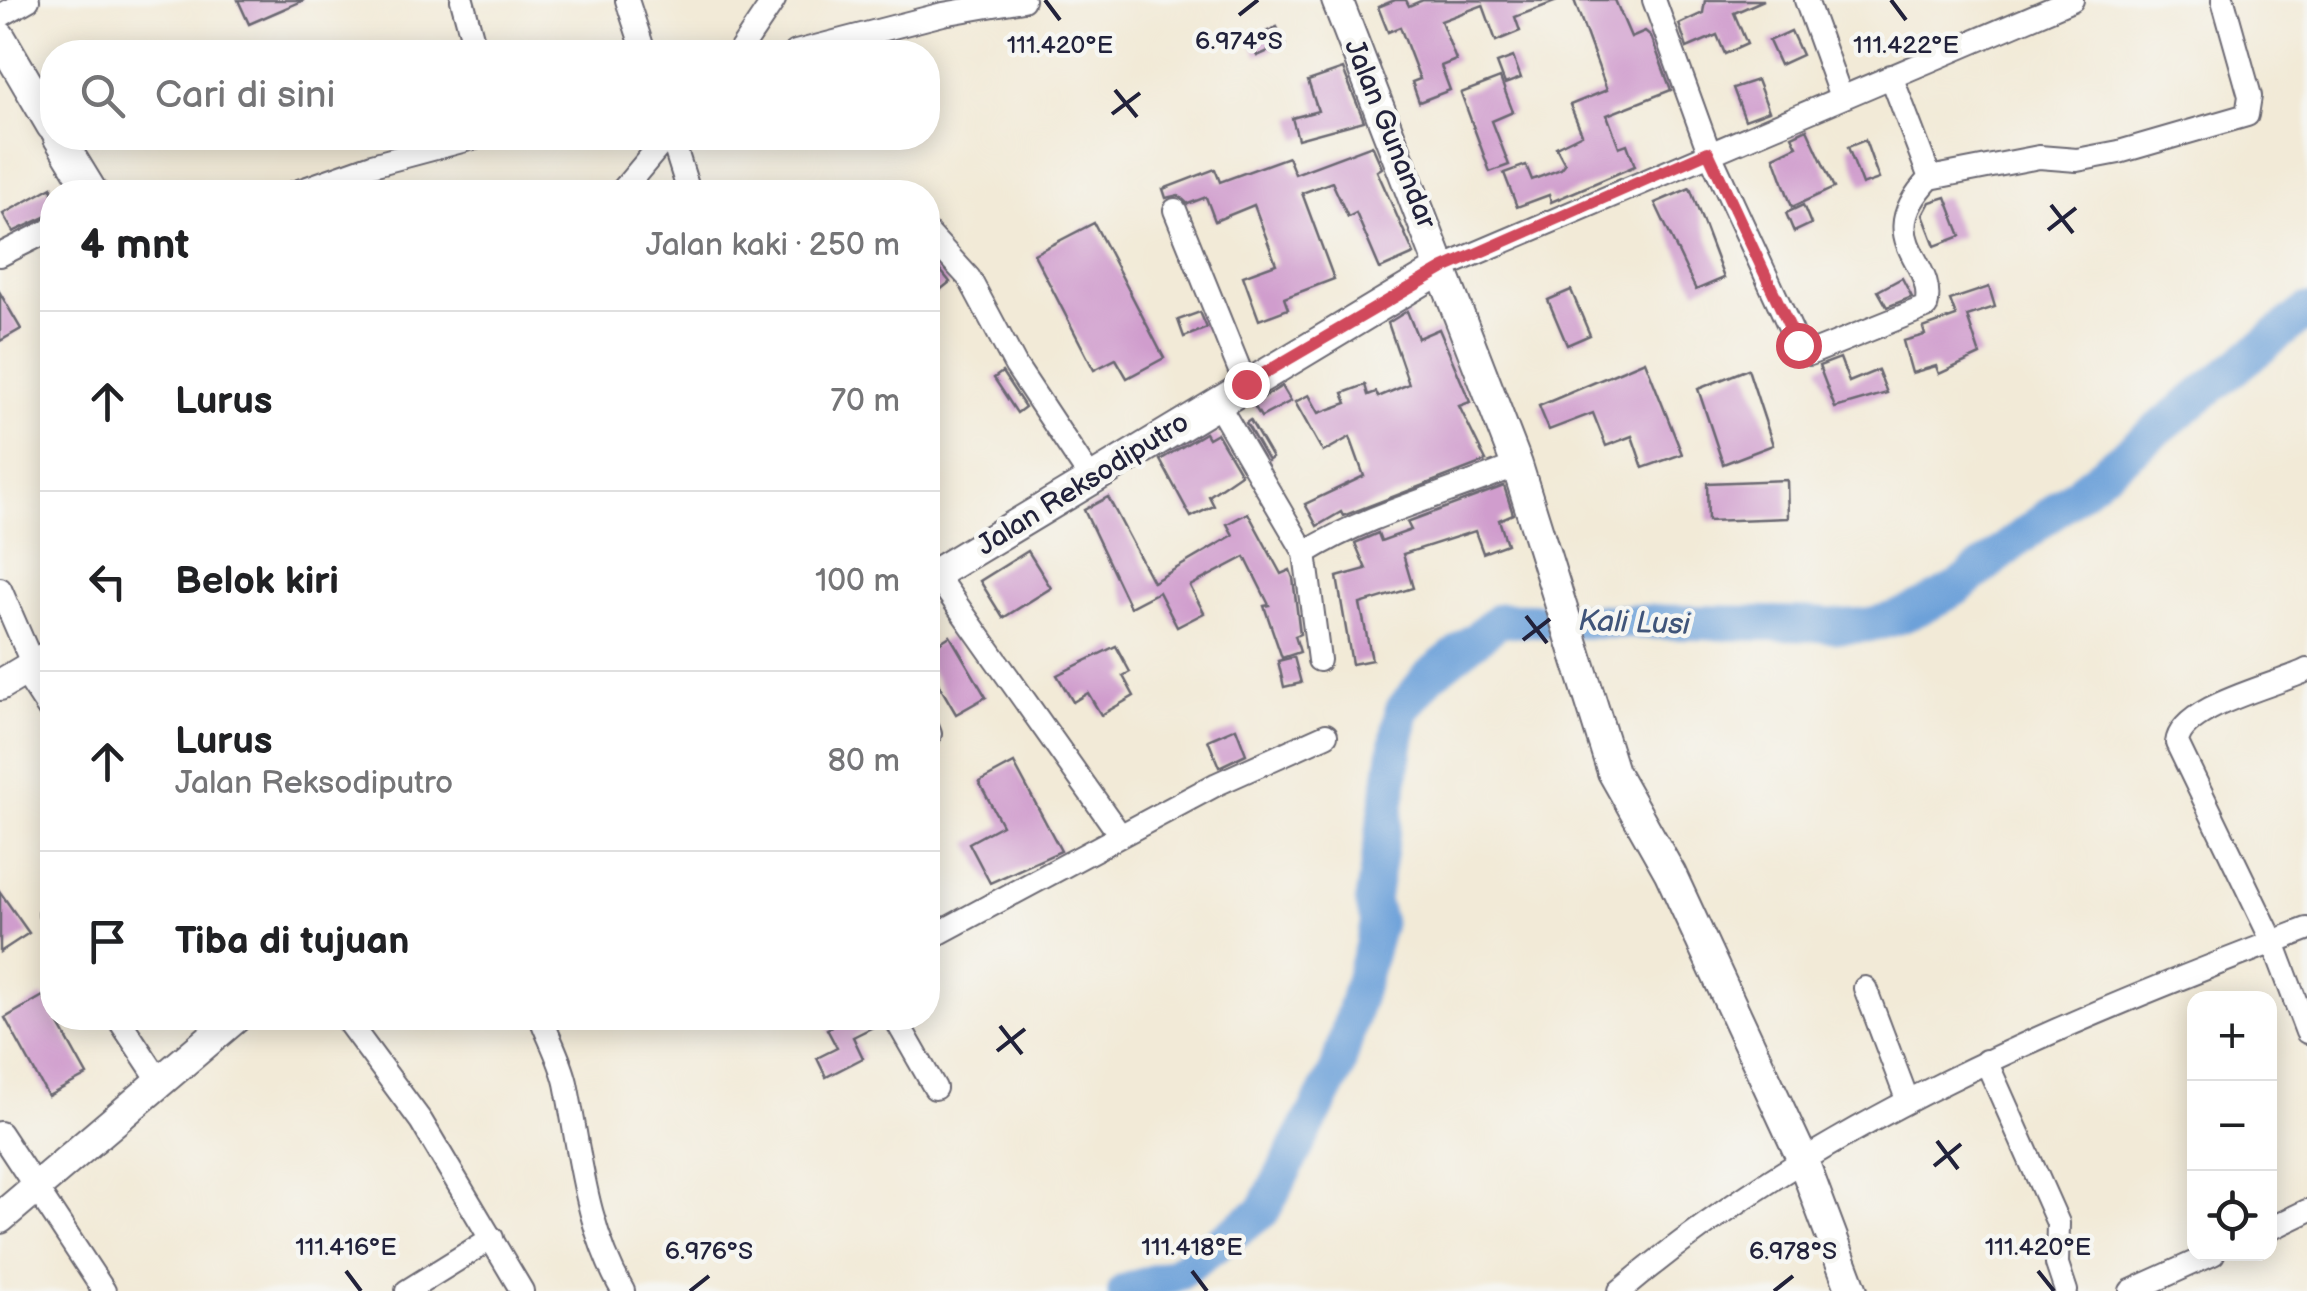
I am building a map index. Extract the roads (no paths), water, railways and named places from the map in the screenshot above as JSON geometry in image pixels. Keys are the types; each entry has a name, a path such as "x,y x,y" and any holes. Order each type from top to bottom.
{"street":[{"path":"0,16 28,0"},
{"path":"462,0 473,40"},
{"path":"627,0 640,40"},
{"path":"747,40 774,0"},
{"path":"842,40 943,14 1022,0"},
{"name":"Jalan Gunandar","path":"1337,0 1518,465 1613,772 1670,874 1802,1158 1852,1291"},
{"path":"1654,0 1708,152 1798,345 1809,354 1926,307 1927,295 1904,227 1909,204 1930,178 2039,157 2077,160 2119,152 2248,115 2250,96 2223,0"},
{"path":"1806,0 1841,97"},
{"path":"1444,268 1708,152 2072,0"},
{"path":"0,37 40,105"},
{"path":"1891,76 1930,178"},
{"path":"66,150 85,180"},
{"path":"330,180 428,150"},
{"path":"632,180 658,150"},
{"path":"673,150 685,180"},
{"path":"1176,210 1246,384"},
{"path":"0,255 40,235"},
{"path":"940,245 970,278 1016,366 1091,479"},
{"name":"Jalan Reksodiputro","path":"940,570 1444,268"},
{"path":"1216,403 1305,553 1319,660"},
{"path":"1305,553 1371,518 1454,492 1518,465"},
{"path":"0,589 40,692"},
{"path":"940,590 1120,835"},
{"path":"2307,670 2204,712 2182,728 2176,739 2187,772 2273,942 2307,1032"},
{"path":"940,932 1120,835 1326,735"},
{"path":"1620,1291 1690,1232 1802,1158 1907,1099 1986,1061 2307,929"},
{"path":"1864,988 1907,1099"},
{"path":"126,1030 162,1083"},
{"path":"0,1218 222,1030"},
{"path":"354,1030 421,1121 522,1291"},
{"path":"546,1030 566,1082 570,1118 601,1254 623,1291"},
{"path":"902,1030 936,1088"},
{"path":"1986,1061 2058,1223 2057,1264 2066,1291"},
{"path":"0,1134 104,1291"},
{"path":"2277,1226 2307,1211"},
{"path":"406,1291 492,1238"},
{"path":"2131,1291 2197,1261"}],"waterway":[{"name":"Kali Lusi","path":"1125,1291 1176,1274 1263,1211 1337,1070 1378,923 1372,900 1402,710 1430,675 1500,620 1854,626 1904,615 1957,588 2307,311"}]}
